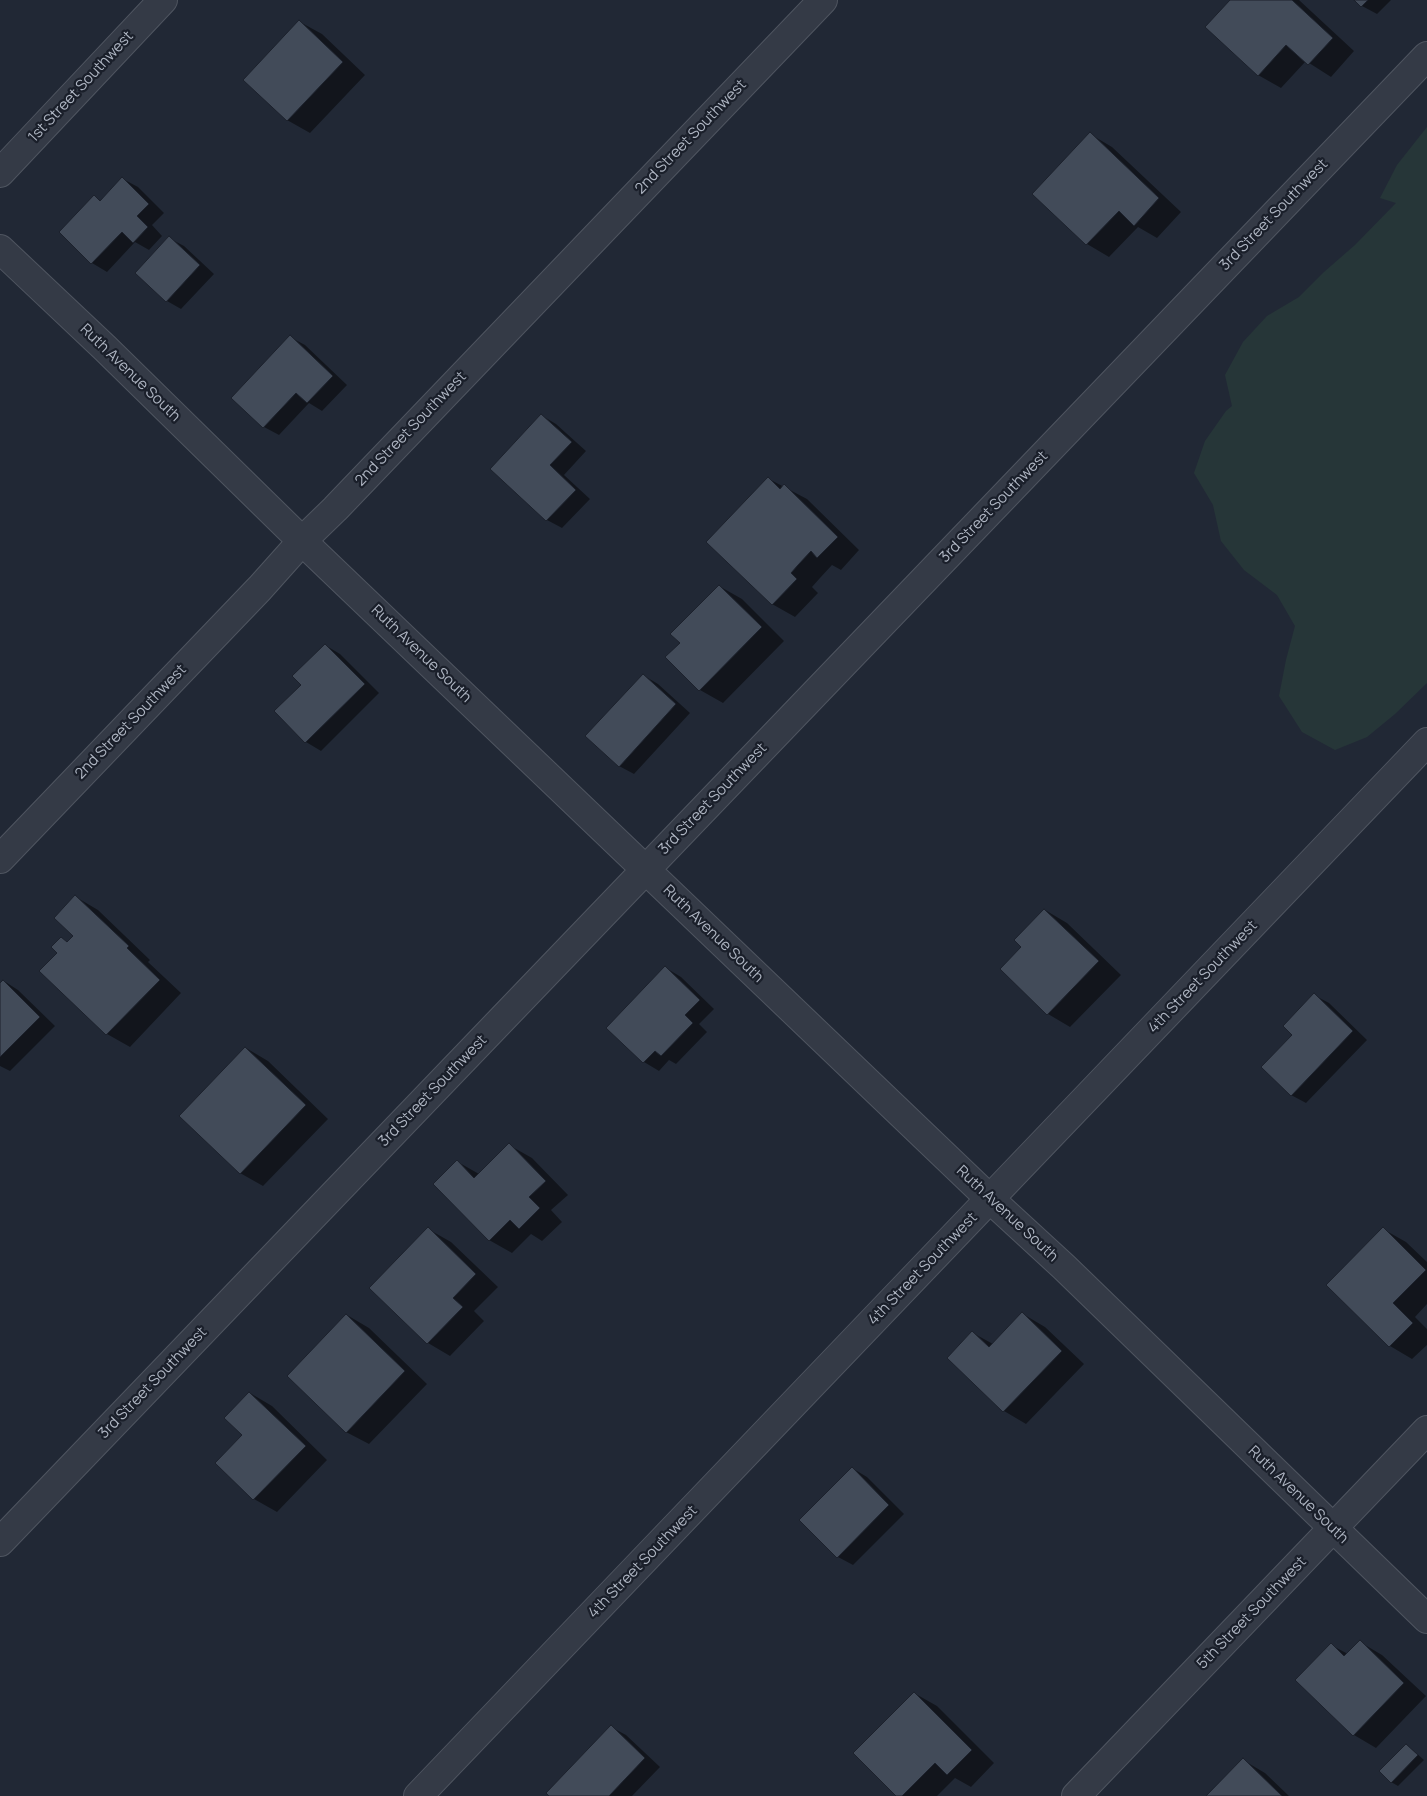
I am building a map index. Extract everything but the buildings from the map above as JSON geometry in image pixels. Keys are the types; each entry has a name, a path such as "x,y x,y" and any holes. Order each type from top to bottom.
{"street":[{"name":"1st Street Southwest","path":"0,173 163,0"},
{"name":"2nd Street Southwest","path":"0,859 260,588 302,541 342,502 823,0"},
{"name":"3rd Street Southwest","path":"0,1542 1427,56"},
{"name":"Ruth Avenue South","path":"0,249 112,355 302,541 990,1199 1064,1267 1332,1529 1427,1619"},
{"name":"4th Street Southwest","path":"418,1796 1427,742"},
{"name":"5th Street Southwest","path":"1076,1796 1427,1430"}],"shaded area":[{"path":"1427,127 1427,683 1395,714 1367,737 1335,750 1302,732 1279,696 1295,626 1277,595 1244,570 1221,541 1213,505 1194,473 1205,441 1226,411 1232,406 1225,375 1243,342 1267,316 1299,297 1355,245 1396,203 1380,198 1397,165"}]}
